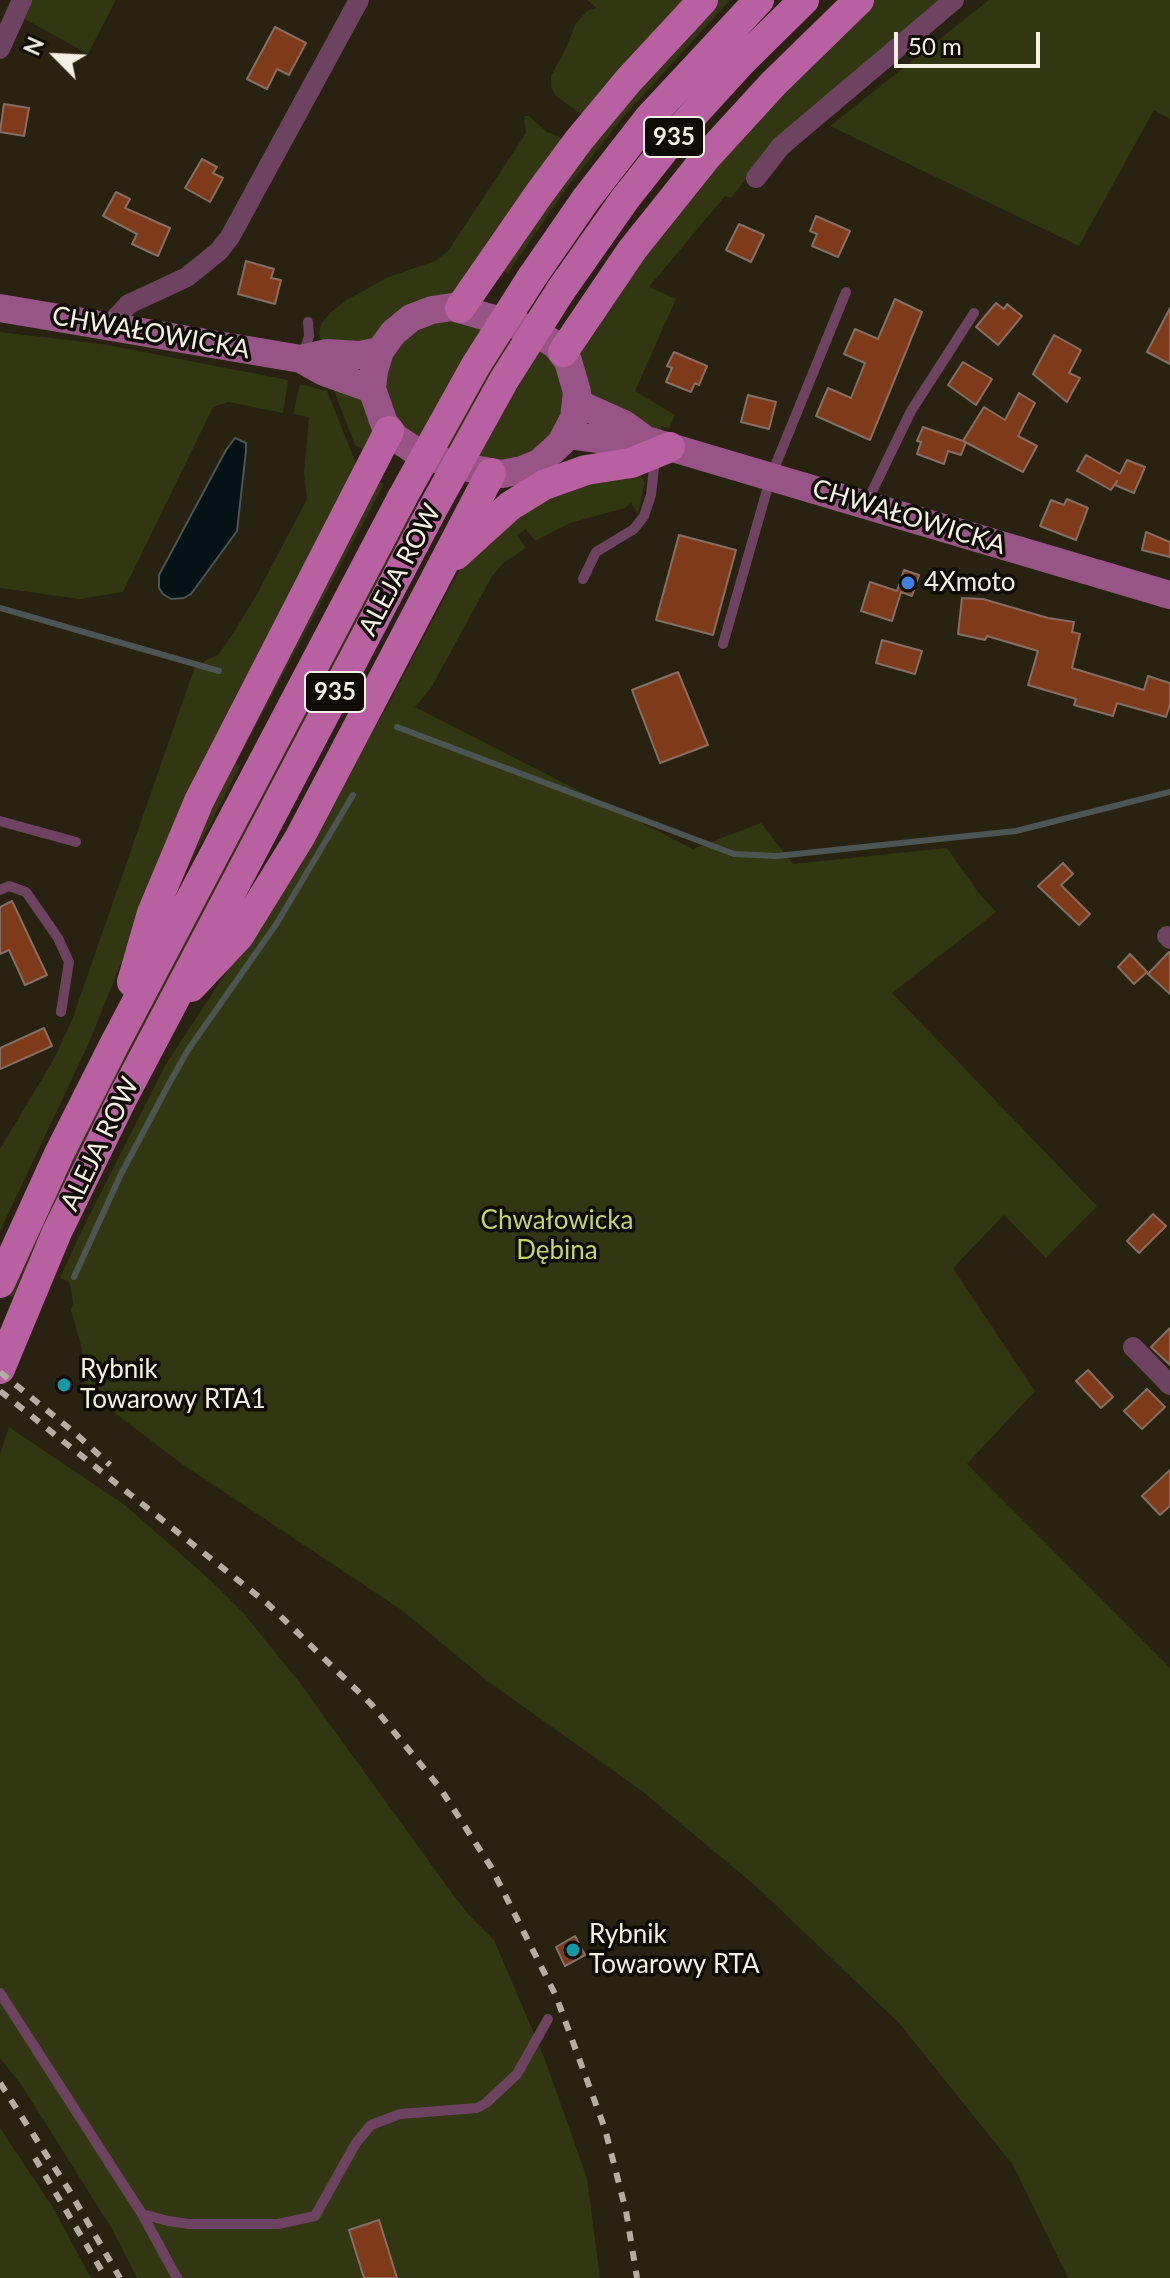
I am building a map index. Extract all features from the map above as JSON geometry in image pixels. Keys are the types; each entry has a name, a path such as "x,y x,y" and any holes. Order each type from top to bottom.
{"main road":[{"path":"460,308 579,140 628,81 703,0"},
{"name":"ALEJA ROW","path":"2,1277 114,1045 402,498 476,365 586,199 649,118 759,0"},
{"name":"ALEJA ROW","path":"0,1369 40,1269 87,1168 432,510 504,380 561,290 625,199 682,127 804,0"},
{"path":"563,352 624,261 698,167 773,84 859,0"},
{"name":"CHWAŁOWICKA","path":"0,308 301,359 324,372 372,389"},
{"path":"460,308 530,329 563,352 572,371 577,403 574,418 567,435 539,463 512,473 491,473 457,466 417,452 389,431 379,415 372,389 374,371 380,351 393,333 411,318 432,310 460,308"},
{"name":"CHWAŁOWICKA","path":"301,359 327,353 360,355 380,351"},
{"name":"CHWAŁOWICKA","path":"577,403 624,424 657,447"},
{"path":"114,1045 152,913 188,825 389,431"},
{"name":"CHWAŁOWICKA","path":"567,435 657,447 771,476 1169,591"},
{"path":"440,570 489,523 544,485 586,470 631,463 657,447"},
{"path":"165,1015 239,936 275,880 325,793 491,473"}],"street":[{"path":"0,49 22,0"},
{"path":"108,326 129,304 187,277 219,251 230,237 359,0"},
{"path":"756,178 781,146 954,0"},
{"path":"1133,1347 1170,1385"}],"lane":[{"path":"723,644 771,476 846,292"},
{"path":"866,504 911,411 974,313"},
{"path":"301,359 309,336 308,322"},
{"path":"583,579 596,552 634,529 644,516 651,495 657,447"},
{"path":"0,821 76,842"},
{"path":"0,890 9,886 26,892 58,938 69,962 61,1012"},
{"path":"0,1993 142,2214 177,2278"},
{"path":"142,2214 189,2224 278,2224 315,2216 356,2143 371,2125 400,2114 477,2108 486,2103 517,2074 548,2019"}],"green space":[{"path":"28,0 116,0 88,54 21,17"},
{"path":"587,0 689,0 582,115 556,96 551,87 551,76 575,25 587,11 597,8"},
{"path":"714,0 730,0 624,116 566,189 508,273 497,269 526,225"},
{"path":"874,0 946,0 759,162 731,198 725,196 649,287 676,299 635,391 675,415 669,429 662,426 660,432 592,400 579,355 581,348 693,189"},
{"path":"989,0 1170,0 1170,119 1154,110 1079,246 830,126"},
{"path":"524,116 529,116 547,132 560,137 562,142 457,293 371,341 321,340 321,324 347,300 386,278 435,261 448,251 526,133"},
{"path":"451,320 525,340 551,358 564,392 563,409 557,427 539,448 516,459 492,461 440,448 417,438 396,419 387,393 386,379 391,358 409,335 429,324"},
{"path":"0,332 102,344 288,380 283,413 228,402 213,407 123,592 80,599 0,588"},
{"path":"309,374 361,395 373,430 368,452 355,445 332,386 302,377"},
{"path":"300,384 327,391 357,466 166,851 89,1043 0,1231 0,1149 54,1059 72,1020 194,669 218,655 234,632 307,499 304,473 309,417 293,414"},
{"name":"Chwałowicka Dębina","path":"641,476 645,482 638,514 631,503 625,508 570,523 535,541 526,529 517,535 526,548 503,563 491,578 431,688 415,707 693,849 761,823 793,864 947,848 996,912 892,993 1097,1206 1046,1258 1004,1215 953,1268 1035,1391 967,1464 1170,1668 1170,2278 1068,2278 1013,2165 899,2023 758,1888 642,1791 486,1680 403,1611 182,1464 82,1388 82,1349 71,1310 71,1287 68,1281 60,1278 81,1232 166,1064 252,933 387,707 454,580 470,555 532,507 578,486"},
{"path":"374,479 384,484 236,763 240,766 162,918 190,840"},
{"path":"412,505 420,508 16,1299 9,1296 61,1177"},
{"path":"9,1427 126,1506 245,1615 300,1683 454,1896 494,1940 544,2057 587,2178 600,2278 137,2278 112,2229 22,2086 0,2058 0,1454"},
{"path":"0,2128 52,2206 91,2278 0,2278"}],"shaded area":[{"path":"235,438 246,443 237,531 191,594 171,599 159,588 159,575"}],"building":[{"path":"275,27 306,43 289,75 277,69 267,89 247,79"},
{"path":"4,104 29,108 24,136 0,132"},
{"path":"202,159 217,167 213,173 223,178 210,202 185,188"},
{"path":"116,192 130,199 125,208 170,228 158,256 132,244 137,234 103,216"},
{"path":"816,216 850,231 838,257 812,246 817,234 810,231"},
{"path":"739,224 764,235 751,262 726,250"},
{"path":"246,261 274,269 271,278 281,280 275,304 238,294"},
{"path":"895,299 922,312 870,440 816,416 828,388 851,398 865,363 844,354 855,329 878,339"},
{"path":"996,303 1004,309 1007,304 1022,316 998,345 976,327"},
{"path":"1170,308 1170,364 1147,352"},
{"path":"1054,335 1081,350 1069,373 1080,378 1067,402 1033,374"},
{"path":"674,352 707,366 699,385 695,383 691,392 666,382 672,368 667,366"},
{"path":"963,362 992,379 976,405 948,385"},
{"path":"1019,393 1035,403 1018,436 1037,446 1023,472 963,441 984,407 1005,420"},
{"path":"748,395 776,402 769,429 741,422"},
{"path":"923,427 966,442 961,455 948,451 944,464 917,454 921,442 917,441"},
{"path":"1086,455 1120,474 1127,460 1145,467 1134,493 1115,485 1117,481 1111,490 1077,471"},
{"path":"1067,499 1088,508 1076,540 1040,526 1051,500 1064,505"},
{"path":"1146,532 1170,542 1170,557 1142,550"},
{"path":"679,535 736,550 713,635 656,620"},
{"path":"904,570 919,575 912,596 901,592 892,621 861,611 870,582 897,591"},
{"path":"962,598 983,599 1048,618 1074,622 1072,632 1080,634 1072,668 1144,690 1148,676 1170,683 1170,704 1166,717 1117,703 1113,716 1074,705 1076,699 1028,685 1038,651 987,636 985,640 958,634"},
{"path":"882,640 922,651 915,674 876,663"},
{"path":"678,672 708,745 660,763 632,690"},
{"path":"1063,863 1073,874 1061,885 1090,914 1079,925 1038,886"},
{"path":"12,901 47,975 25,985 9,950 0,954 0,907"},
{"path":"1170,952 1170,994 1148,974"},
{"path":"1130,954 1147,972 1134,984 1118,967"},
{"path":"44,1028 52,1046 0,1069 0,1048"},
{"path":"1153,1214 1166,1226 1139,1253 1127,1241"},
{"path":"1170,1328 1170,1365 1151,1347"},
{"path":"1088,1370 1113,1397 1101,1408 1076,1381"},
{"path":"1147,1389 1165,1407 1142,1429 1124,1411"},
{"path":"1170,1470 1170,1506 1160,1515 1142,1496"},
{"name":"Rybnik Towarowy RTA","path":"575,1936 585,1955 565,1966 556,1947"},
{"path":"379,2220 397,2278 364,2278 349,2230"}],"waterway":[{"path":"0,608 219,671"},
{"path":"397,727 734,854 777,856 1016,831 1170,792"},
{"path":"74,1277 121,1174 188,1050 277,923 353,795"}],"railway":[{"path":"0,1372 110,1465"},
{"path":"0,1391 268,1604 372,1705 440,1788 491,1867 556,1996 605,2129 626,2211 637,2278"},
{"path":"0,2083 69,2190 120,2278"},
{"path":"35,2158 106,2278"}],"place":[{"name":"4Xmoto","path":"908,583"},
{"name":"Rybnik Towarowy RTA1","path":"64,1385"},
{"name":"Rybnik Towarowy RTA","path":"573,1950"}]}
